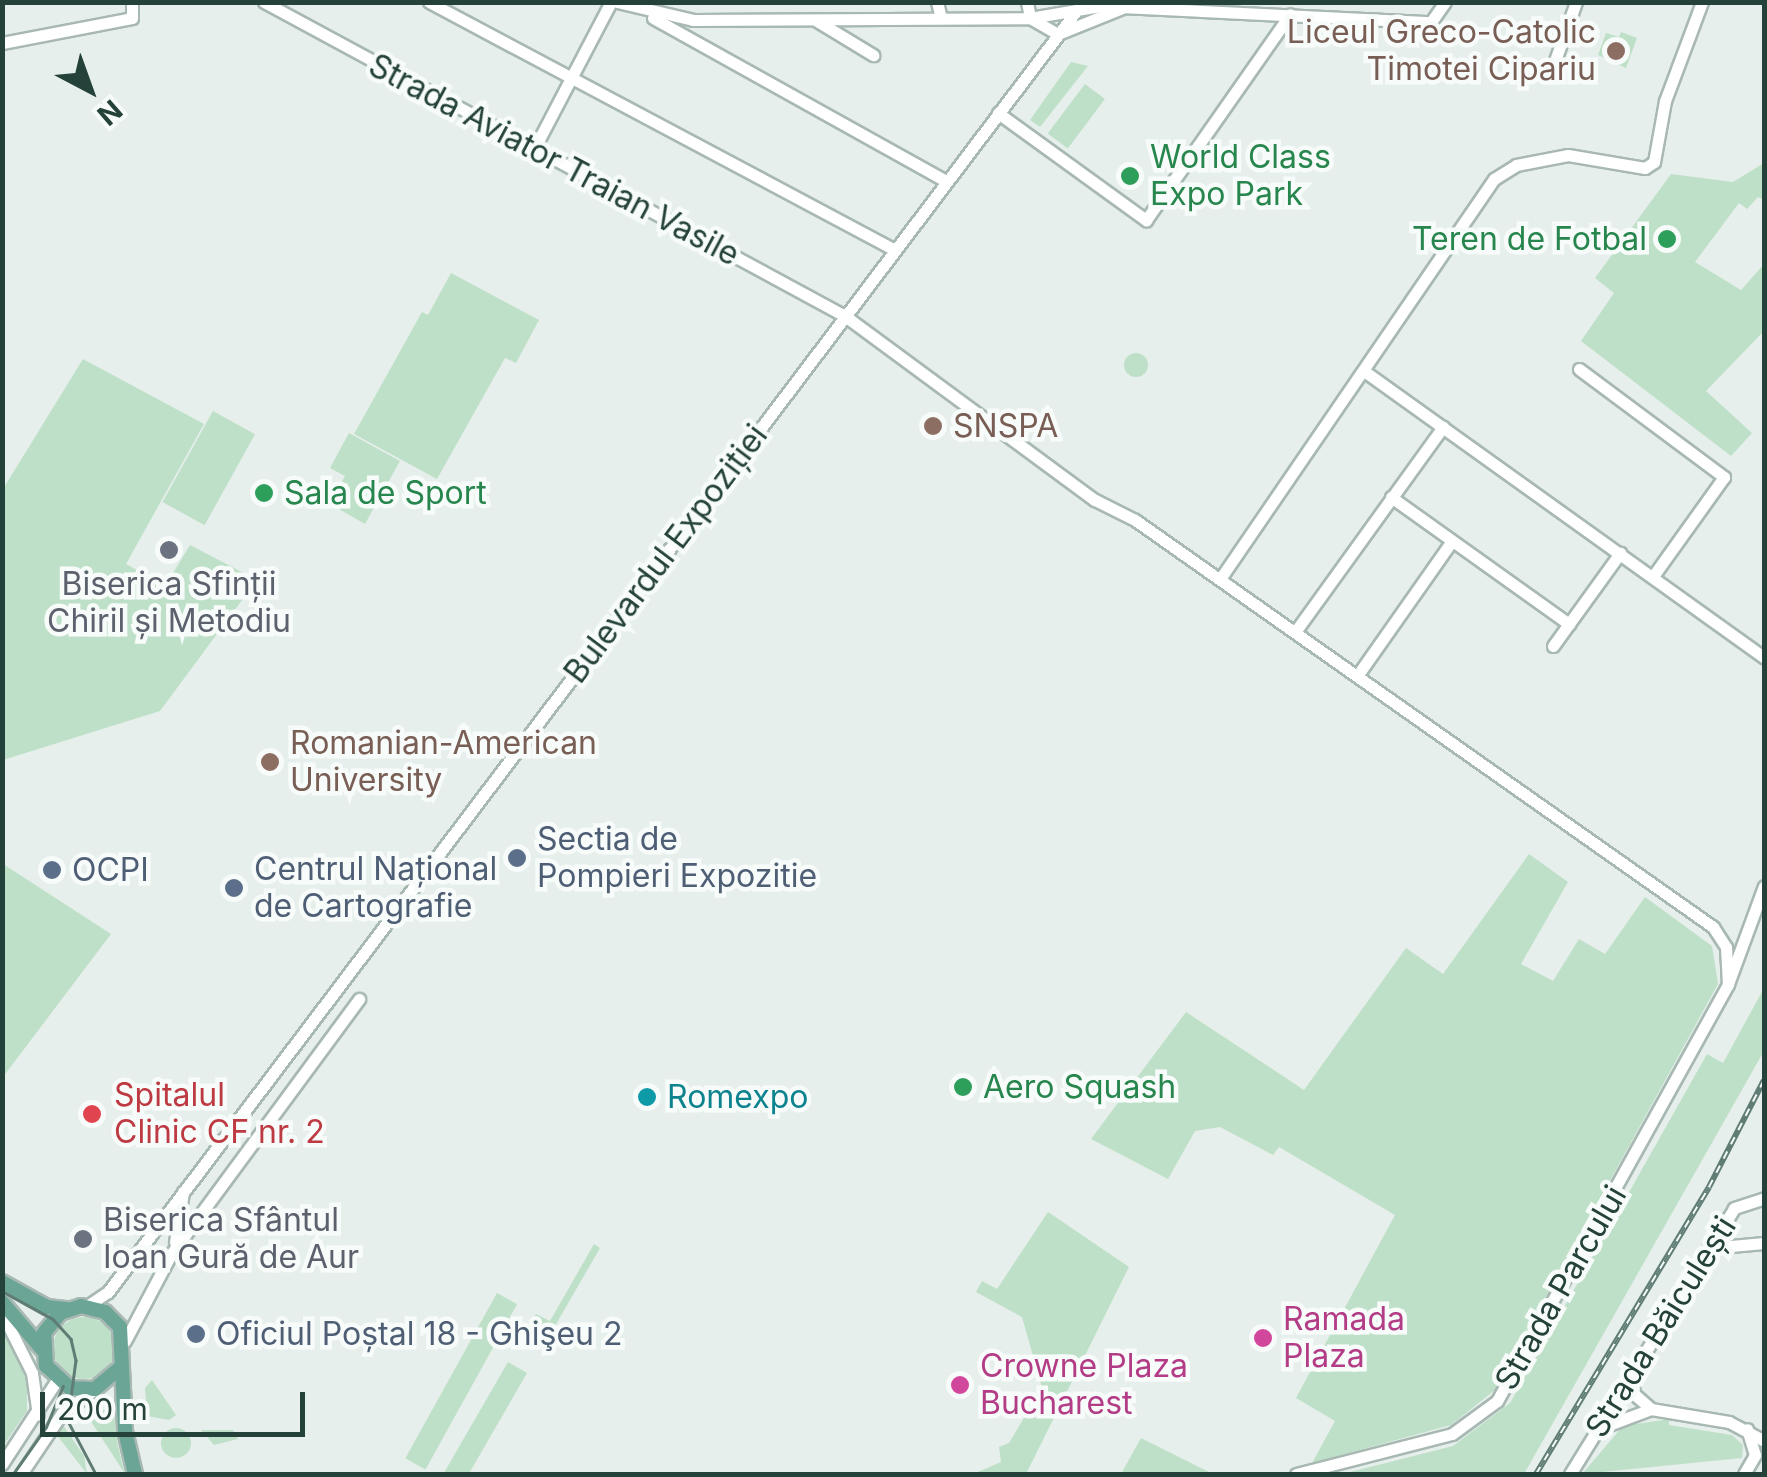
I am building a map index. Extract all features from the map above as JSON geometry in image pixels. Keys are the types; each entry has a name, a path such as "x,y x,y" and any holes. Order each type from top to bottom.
{"main road":[{"path":"2,1282 47,1307 87,1306 111,1316 125,1341 122,1367 135,1474"},
{"path":"2,1302 20,1316 58,1382 95,1389 122,1367"},
{"path":"42,1349 48,1326 68,1309"}],"street":[{"path":"2,43 132,18 132,2"},
{"name":"Strada Aviator Traian Vasile","path":"264,2 845,316"},
{"path":"429,2 895,250"},
{"path":"534,149 614,2 646,8 814,19 1030,18 1099,4 1440,18 1446,2"},
{"path":"938,2 941,18"},
{"path":"1026,2 1030,18 1058,34"},
{"path":"1310,15 1315,2"},
{"path":"1553,66 1576,2"},
{"path":"1220,579 1500,174 1581,154 1640,167 1654,162 1665,102 1702,2"},
{"path":"1058,34 1126,6"},
{"path":"646,8 946,182"},
{"name":"Bulevardul Expoziției","path":"87,1306 108,1292 1077,10"},
{"path":"1049,14 1058,34"},
{"path":"998,113 1146,220 1290,14"},
{"path":"814,19 873,55"},
{"path":"845,316 1095,500 1220,579 1712,927 1726,947 1728,984"},
{"path":"1579,369 1724,477 1653,576"},
{"path":"1364,371 1764,656"},
{"path":"1295,632 1443,427"},
{"path":"1392,497 1569,624"},
{"path":"1357,676 1452,541"},
{"path":"1553,646 1620,552"},
{"name":"Strada Parcului","path":"1296,1474 1452,1434 1497,1401 1728,984 1764,886"},
{"path":"125,1341 170,1254 360,999"},
{"path":"170,1254 183,1192"},
{"name":"Strada Băiculești","path":"1572,1472 1734,1208 1764,1198"},
{"path":"1708,1248 1764,1243"},
{"path":"2,1313 32,1373 38,1415"},
{"path":"1633,1372 1634,1394 1650,1409 1746,1429 1764,1441"},
{"path":"2,1464 58,1382 73,1404"},
{"path":"21,1474 73,1404 95,1389"},
{"path":"1596,1433 1650,1409"},
{"path":"1744,1474 1754,1455 1746,1429"}],"green space":[{"path":"1621,32 1637,38 1626,68 1598,55 1606,33 1619,37"},
{"path":"1071,62 1088,66 1040,127 1030,120"},
{"path":"1085,84 1105,99 1068,149 1048,134"},
{"path":"1764,163 1764,200 1758,197 1747,209 1739,203 1695,262 1741,290 1764,264 1764,331 1706,391 1752,433 1731,456 1581,341 1614,293 1595,278 1671,174 1733,182"},
{"path":"451,273 539,320 516,363 505,358 437,479 354,434 422,312 428,315"},
{"path":"1136,353 1145,356 1145,374 1136,377 1127,374 1124,365 1127,356"},
{"path":"83,359 204,424 126,564 165,586 190,545 257,580 160,711 3,760 3,489"},
{"path":"213,411 255,434 205,525 163,502"},
{"path":"349,433 400,461 365,524 330,504 345,476 330,468"},
{"path":"1529,854 1568,882 1521,964 1553,981 1579,939 1605,954 1645,897 1712,946 1718,984 1495,1390 1451,1425 1312,1463 1335,1421 1296,1398 1395,1215 1279,1147 1273,1155 1220,1127 1195,1131 1168,1179 1091,1139 1186,1012 1304,1090 1406,948 1443,974"},
{"path":"3,864 111,934 3,1077"},
{"path":"1764,988 1764,1051 1524,1474 1342,1474 1453,1446 1510,1403 1707,1054 1723,1063"},
{"path":"1048,1212 1129,1267 1026,1474 973,1474 1001,1462 999,1447 1009,1443 1042,1388 1022,1317 976,1292 982,1281 997,1289"},
{"path":"594,1244 600,1248 544,1345 524,1334 536,1314 550,1321"},
{"path":"497,1293 517,1304 425,1469 405,1458"},
{"path":"84,1317 106,1326 115,1348 106,1370 84,1379 62,1370 53,1348 62,1326"},
{"path":"2,1321 27,1382 27,1411 3,1446"},
{"path":"508,1362 527,1373 469,1474 443,1474"},
{"path":"152,1380 176,1415 169,1420 147,1416 145,1388"},
{"path":"113,1403 117,1442 125,1474 90,1420"},
{"path":"1669,1419 1669,1425 1732,1435 1743,1445 1742,1458 1582,1474 1623,1426"},
{"path":"63,1425 84,1456 87,1474 56,1434"},
{"path":"176,1428 187,1432 191,1443 187,1454 176,1458 165,1454 161,1443 165,1432"},
{"path":"201,1430 233,1430 238,1439 214,1445"},
{"path":"1141,1438 1213,1474 1121,1474"}],"tram line":[{"path":"2,1291 53,1319 71,1339 76,1360 68,1421 96,1474"},
{"path":"13,1474 46,1427 63,1386"}],"railway":[{"path":"1536,1474 1709,1187 1764,1080"}],"place":[{"name":"Liceul Greco-Catolic Timotei Cipariu","path":"1616,51"},
{"name":"World Class Expo Park","path":"1130,176"},
{"name":"Teren de Fotbal","path":"1667,239"},
{"name":"SNSPA","path":"933,426"},
{"name":"Sala de Sport","path":"264,493"},
{"name":"Biserica Sfinții Chiril și Metodiu","path":"169,550"},
{"name":"Romanian-American University","path":"270,762"},
{"name":"Sectia de Pompieri Expozitie","path":"517,858"},
{"name":"OCPI","path":"52,870"},
{"name":"Centrul Național de Cartografie","path":"234,888"},
{"name":"Aero Squash","path":"963,1087"},
{"name":"Romexpo","path":"647,1097"},
{"name":"Spitalul Clinic CF nr. 2","path":"92,1114"},
{"name":"Biserica Sfântul Ioan Gură de Aur","path":"83,1239"},
{"name":"Oficiul Poștal 18 - Ghişeu 2","path":"196,1334"},
{"name":"Ramada Plaza","path":"1263,1338"},
{"name":"Crowne Plaza Bucharest","path":"960,1385"}]}
